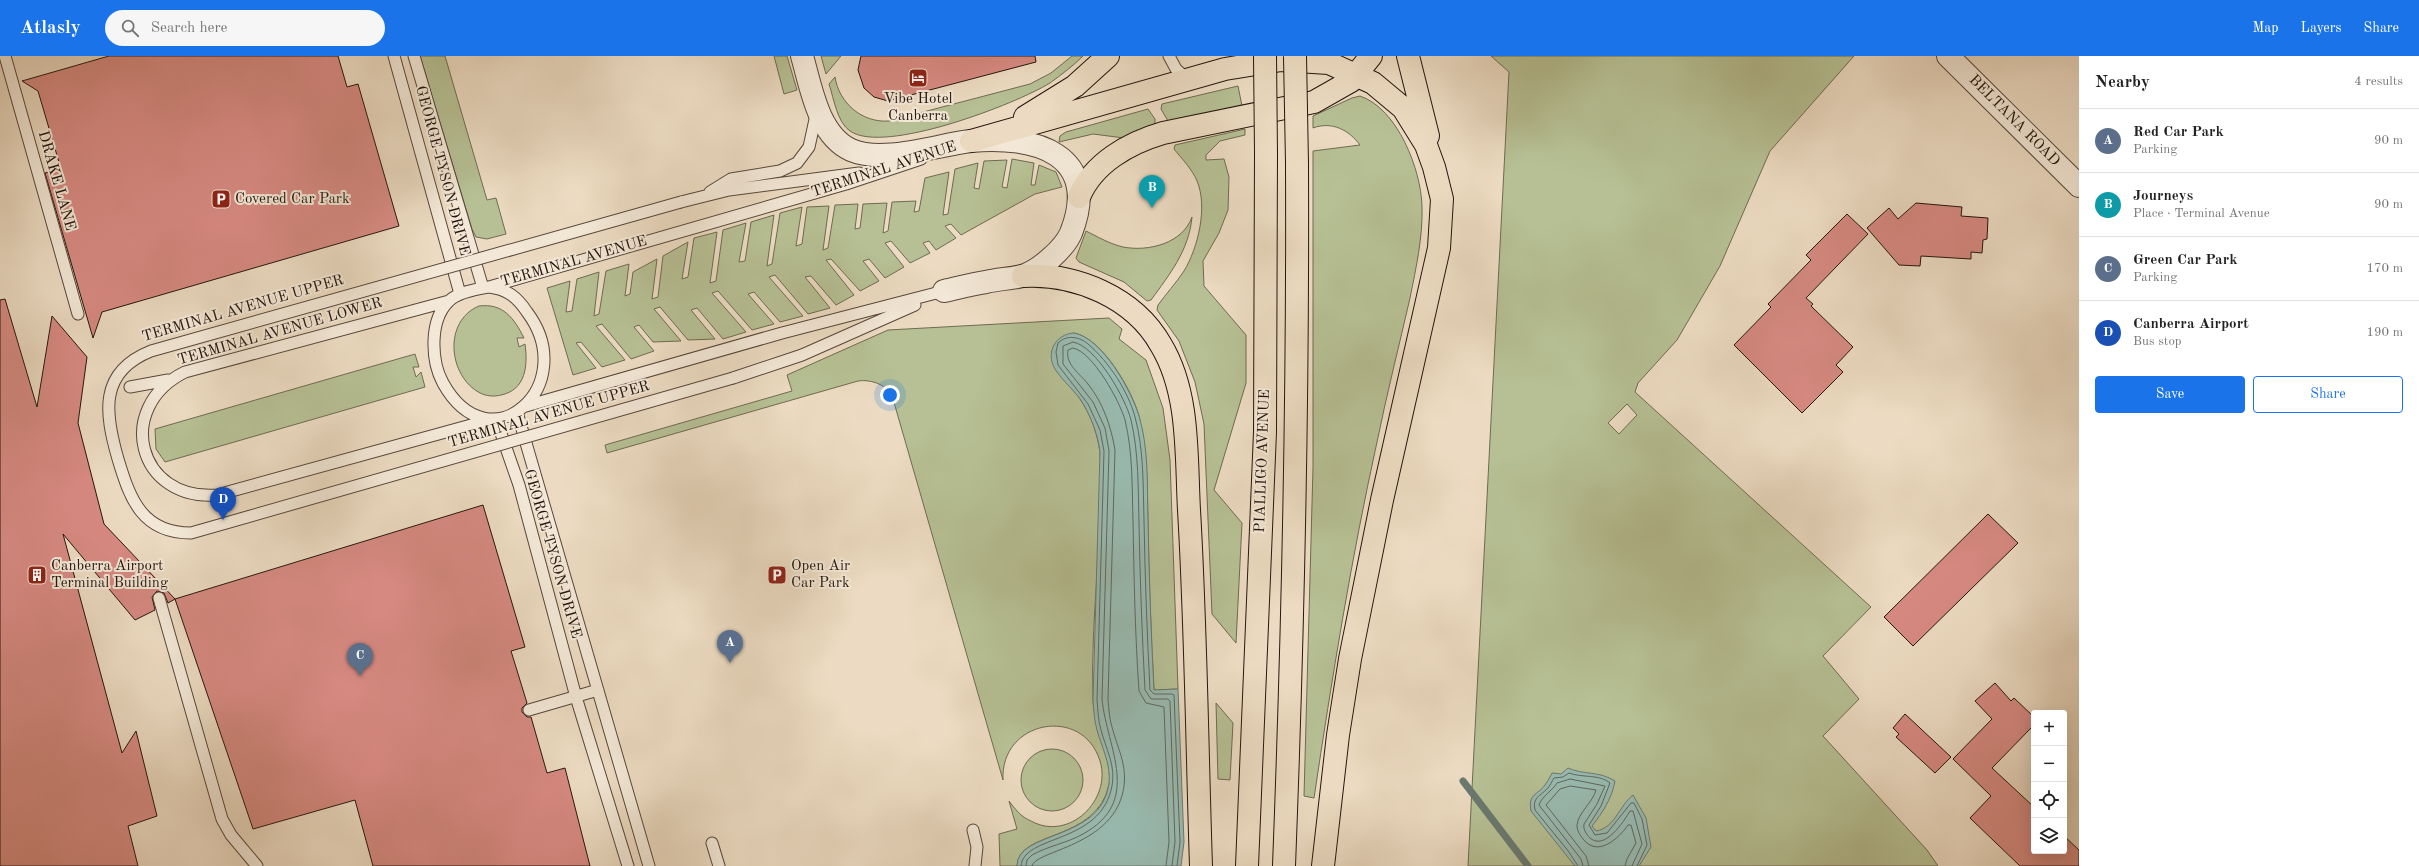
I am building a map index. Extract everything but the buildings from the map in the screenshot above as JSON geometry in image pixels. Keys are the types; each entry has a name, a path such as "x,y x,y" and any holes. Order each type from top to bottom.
{"main road":[{"path":"971,141 1043,108 1086,77 1108,56"},
{"name":"PIALLIGO AVENUE","path":"1247,866 1265,432 1265,56"},
{"name":"PIALLIGO AVENUE","path":"1284,866 1293,641 1298,322 1295,56"},
{"path":"1079,197 1086,183 1098,169 1122,151 1143,140 1163,133 1303,106 1325,98 1358,75 1371,56"},
{"path":"1323,866 1338,735 1353,643 1411,366 1439,248 1442,199 1408,56"},
{"path":"971,141 1238,66 1281,60 1328,63 1358,75 1384,91 1403,108 1420,132 1434,167"},
{"path":"1022,276 1049,275 1071,280 1095,289 1118,301 1139,317 1155,335 1173,372 1183,412 1192,554 1201,866"}],"street":[{"path":"802,56 816,104 833,135 845,146 858,153 885,154 971,141"},
{"name":"BELTANA ROAD","path":"1948,56 2079,186"},
{"name":"TERMINAL AVENUE","path":"944,291 1022,276 1050,258 1064,244 1073,225 1079,197 1078,184 1074,171 1059,155 1028,144 996,141 971,141"}],"lane":[{"name":"DRAKE LANE","path":"5,56 78,314"},
{"name":"GEORGE TYSON DRIVE","path":"394,56 460,294"},
{"name":"GEORGE TYSON DRIVE","path":"414,56 486,287"},
{"path":"1168,56 1176,69 1188,80"},
{"path":"705,196 731,179 780,171 797,163 806,153 812,140 816,104"},
{"name":"TERMINAL AVENUE","path":"486,287 838,186 907,164 971,141"},
{"name":"TERMINAL AVENUE UPPER","path":"732,378 192,533 166,529 149,520 138,510 127,491 113,442 107,413 112,388 128,365 142,354 361,290 705,196 742,188 856,174 907,164"},
{"path":"486,287 506,290 531,316 540,335 544,352 542,373 538,390 522,409 506,418 495,419 472,413 456,402 439,375 434,352 435,333 441,313 449,301 460,294 486,287"},
{"name":"TERMINAL AVENUE","path":"732,378 809,352 944,291"},
{"name":"TERMINAL AVENUE","path":"522,409 782,334 944,291"},
{"name":"TERMINAL AVENUE LOWER","path":"449,301 194,369 169,380 155,394 147,408 142,433 145,451 152,465 163,480 176,488 198,496 228,493 495,419"},
{"path":"130,387 169,380"},
{"name":"GEORGE TYSON DRIVE","path":"522,409 598,690 649,866"},
{"name":"GEORGE TYSON DRIVE","path":"495,419 519,485 576,697 628,866"},
{"path":"159,598 222,819 231,835 257,866"},
{"path":"529,710 598,690"},
{"path":"973,830 977,847 975,866"},
{"path":"712,843 719,866"}],"green space":[{"path":"420,56 445,56 487,200 496,198 506,234 487,239 476,237 472,229"},
{"path":"774,56 787,56 797,90 784,94"},
{"path":"821,56 841,56 826,74"},
{"path":"1072,56 1083,56 1050,83 1009,103 950,124 891,137 867,137 850,131 839,116 829,84 835,77 841,95 853,110 861,115 879,121 889,121 1030,84 1051,73"},
{"path":"1491,56 1854,56 1770,151 1720,266 1677,340 1638,383 1635,392 1871,607 1823,656 1859,699 1823,736 1927,850 1938,866 1468,866 1509,72","holes":["1627,404 1637,415 1619,434 1608,423"]},
{"path":"1238,86 1242,106 1168,121 1161,109 1162,104"},
{"path":"1360,96 1374,103 1386,114 1405,142 1412,159 1421,191 1422,218 1419,252 1410,298 1385,406 1350,575 1314,798 1304,796 1313,468 1313,151 1360,145 1351,135 1340,128 1333,126 1320,126 1313,128 1313,116 1352,98"},
{"path":"1148,109 1155,119 1155,125 1124,138 1093,134 1059,142 1060,136 1066,132"},
{"path":"1245,129 1245,135 1220,141 1206,155 1206,160 1224,159 1229,177 1228,210 1219,233 1203,261 1204,286 1246,335 1246,383 1214,490 1242,523 1236,643 1212,614 1204,424 1195,382 1179,341 1157,310 1158,305 1184,271 1189,262 1200,227 1202,203 1197,181 1190,168 1174,149 1175,145"},
{"path":"1012,159 1034,163 1031,185 1035,185 1039,165 1056,172 1062,187 1035,194 961,235 951,224 945,226 956,238 936,250 929,241 923,243 930,253 910,263 891,241 885,243 904,267 885,278 869,259 863,261 879,281 860,291 831,259 826,260 854,295 836,305 811,276 805,277 830,308 808,314 775,275 769,277 803,316 780,322 754,292 748,294 774,324 752,330 718,291 712,293 746,332 723,339 697,308 691,310 715,339 688,340 660,307 654,309 681,341 653,342 639,325 634,327 654,351 631,359 602,324 596,326 625,360 602,367 581,342 576,343 596,368 573,375 547,288 570,281 566,312 572,311 577,279 599,272 594,316 599,314 606,271 629,264 625,296 630,294 633,272 657,259 652,299 658,297 663,256 688,242 682,279 688,277 694,238 717,232 710,283 716,281 723,230 746,223 739,262 745,261 751,222 774,215 767,266 772,264 780,213 802,207 796,246 802,244 807,207 829,206 823,250 828,248 835,205 858,204 855,229 860,228 863,204 887,203 883,233 888,231 892,202 916,201 914,212 919,211 925,178 949,172 943,215 948,214 955,169 978,163 974,188 979,189 984,161 1007,160 1002,187 1007,188"},
{"path":"1192,217 1183,251 1172,271 1151,300 1147,301 1124,282 1079,262 1076,258 1086,231 1118,246 1133,248 1154,247 1164,244 1181,233 1188,226"},
{"path":"479,306 495,307 507,313 512,318 524,338 517,338 519,347 525,344 526,360 524,376 516,388 501,395 485,395 469,385 461,374 456,362 454,349 455,336 459,324 467,313"},
{"path":"1109,318 1122,329 1119,339 1146,360 1163,408 1170,460 1178,689 1154,690 1146,470 1144,443 1139,416 1123,380 1105,355 1095,344 1085,337 1074,333 1052,352 1053,360 1059,373 1078,396 1089,414 1096,432 1100,452 1101,483 1093,638 1093,700 1094,710 1109,765 1109,785 1101,804 1089,817 1074,827 1030,846 1020,855 1017,866 1000,866 999,834 1017,829 1009,801 1021,815 1031,821 1045,826 1060,826 1073,822 1084,814 1093,803 1100,790 1102,776 1100,761 1091,743 1077,732 1061,727 1044,727 1028,733 1014,744 1006,760 1003,780 891,394 879,384 874,382 858,381 607,453 605,445 792,391 787,375 888,330"},
{"path":"415,354 419,367 413,367 416,377 421,372 425,387 165,462 156,449 155,429"},
{"path":"1216,703 1233,723 1230,780 1218,779"},
{"path":"1046,749 1058,749 1074,758 1081,768 1083,780 1081,792 1074,802 1058,811 1046,811 1035,806 1026,797 1021,786 1021,774 1026,763 1035,754"}],"water":[{"path":"1074,333 1085,337 1095,344 1114,367 1135,405 1142,429 1147,468 1154,690 1178,689 1184,842 1181,866 1017,866 1021,855 1030,846 1076,826 1091,816 1103,803 1109,784 1109,770 1096,726 1093,700 1100,452 1092,422 1084,405 1055,369 1051,356 1057,340 1068,334"},
{"path":"1568,768 1580,772 1597,774 1615,781 1612,793 1606,805 1592,826 1596,831 1608,826 1633,795 1646,818 1651,847 1639,866 1575,866 1531,811 1530,805 1532,798 1542,789 1552,773 1561,774"}],"waterway":[{"path":"1463,781 1528,866"}],"place":[{"name":"Vibe Hotel Canberra","path":"918,78"},
{"name":"Covered Car Park","path":"221,199"},
{"name":"Journeys","path":"1152,208"},
{"name":"Canberra Airport","path":"223,520"},
{"name":"Canberra Airport Terminal Building","path":"37,575"},
{"name":"Open Air Car Park","path":"777,575"},
{"name":"Red Car Park","path":"730,663"},
{"name":"Green Car Park","path":"360,676"}]}
